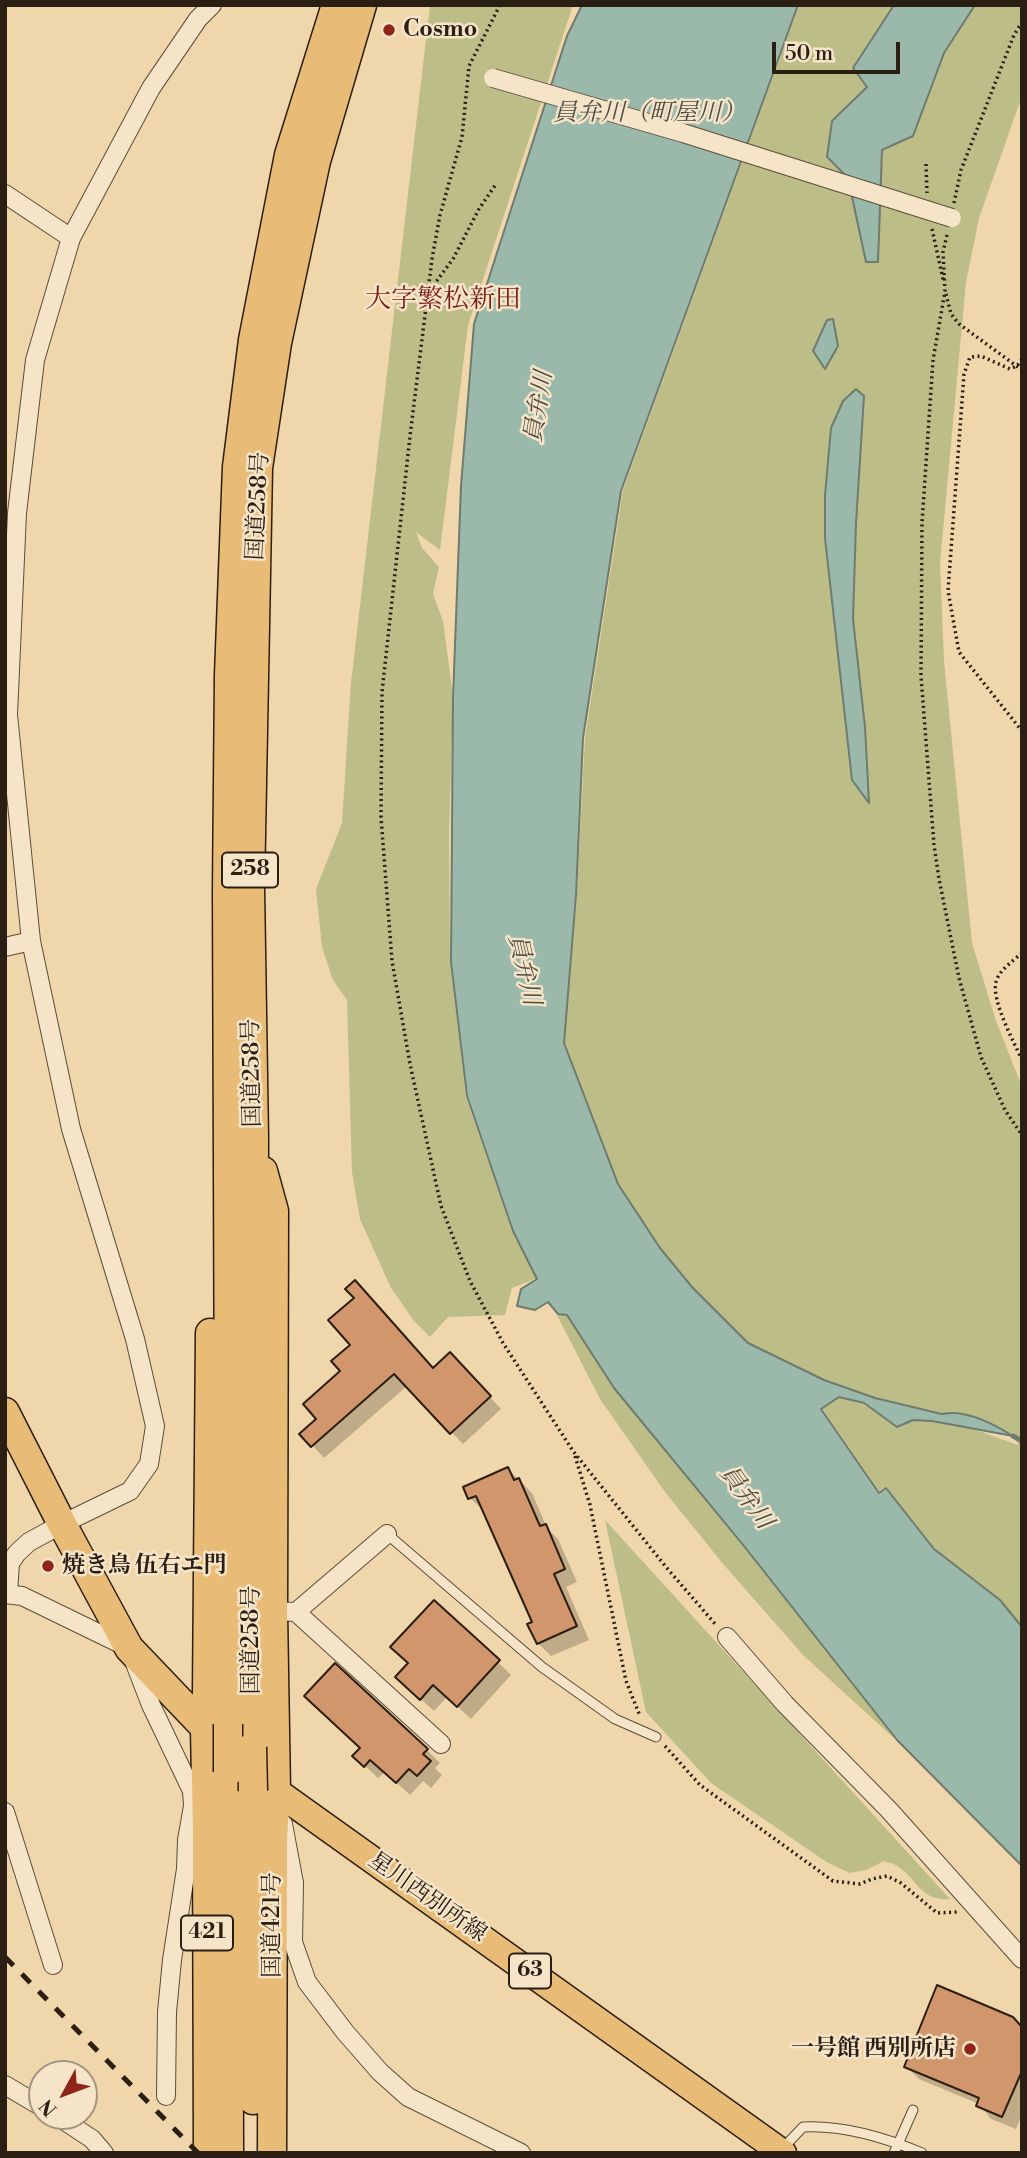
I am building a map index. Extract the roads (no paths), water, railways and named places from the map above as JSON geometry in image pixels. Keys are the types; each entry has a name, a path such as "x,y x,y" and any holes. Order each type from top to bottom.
{"highway":[{"name":"国道258号","path":"215,2148 228,1772 216,1726 229,1432 229,675 237,467 253,340 289,155 336,5"},
{"name":"国道258号","path":"253,2153 264,1791 252,1747 254,1138 250,888 258,468 277,343 316,161 362,5"},
{"path":"254,1138 274,1211 285,1611 264,1791"},
{"path":"5,1412 129,1648 216,1726 264,1791"},
{"name":"421","path":"215,2148 207,1830 216,1726"},
{"name":"国道421号","path":"264,1791 273,1840 272,2153"}],"main road":[{"name":"星川西別所線","path":"264,1791 782,2152"}],"street":[{"path":"166,2096 167,2012 186,1869 187,1840 193,1806 192,1790 151,1704 129,1648 22,1596 7,1593 10,1563 29,1542 130,1491 149,1464 155,1426 135,1339 71,1129 31,941 8,715 17,513 35,360 71,238 193,12 212,5"},
{"path":"493,78 684,132 952,218"},
{"path":"5,194 71,238"},
{"path":"5,947 31,941"},
{"path":"387,1534 285,1611 442,1744"},
{"path":"727,1637 785,1704 888,1810 1022,1959"},
{"path":"264,1791 294,1884 293,1942 307,1982 371,2062 408,2097 521,2153"},
{"path":"6,1818 53,1965"},
{"path":"5,2085 28,2099"},
{"path":"78,2130 92,2139 104,2153"}],"lane":[{"path":"387,1534 542,1667 615,1719 656,1737"},
{"path":"894,2153 912,2110"},
{"path":"782,2152 803,2127 823,2126 898,2143 922,2153"}],"water":[{"name":"員弁川（町屋川）","path":"582,5 798,5 621,491 583,738 576,895 564,1043 618,1184 660,1248 692,1287 748,1343 824,1380 875,1398 942,1414 970,1416 988,1422 1013,1436 932,1421 913,1420 897,1427 864,1403 839,1397 821,1409 879,1493 886,1488 934,1549 1000,1600 1022,1627 1022,1866 897,1740 744,1546 614,1388 567,1315 558,1314 548,1302 535,1310 517,1306 521,1289 537,1279 513,1231 467,1096 451,962 453,698 461,486 474,324 567,36"},
{"path":"894,5 975,5 944,53 913,136 882,150 878,262 866,262 848,178 827,157 832,121 867,87 853,68"},
{"path":"833,319 838,346 825,369 813,351 827,320"},
{"path":"856,389 864,396 853,619 865,727 869,803 852,780 825,538 825,495 831,428 843,401"}],"waterway":[{"path":"1013,1436 1022,1441"}],"railway":[{"path":"5,1957 198,2153"}],"place":[{"name":"Cosmo","path":"389,30"},
{"name":"焼き鳥 伍右エ門","path":"48,1566"},
{"name":"一号館 西別所店","path":"970,2049"}],"district":[{"name":"大字繁松新田","path":"443,301"}],"water label":[{"name":"員弁川","path":"540,407"},
{"name":"員弁川","path":"523,970"},
{"name":"員弁川","path":"745,1498"}]}
